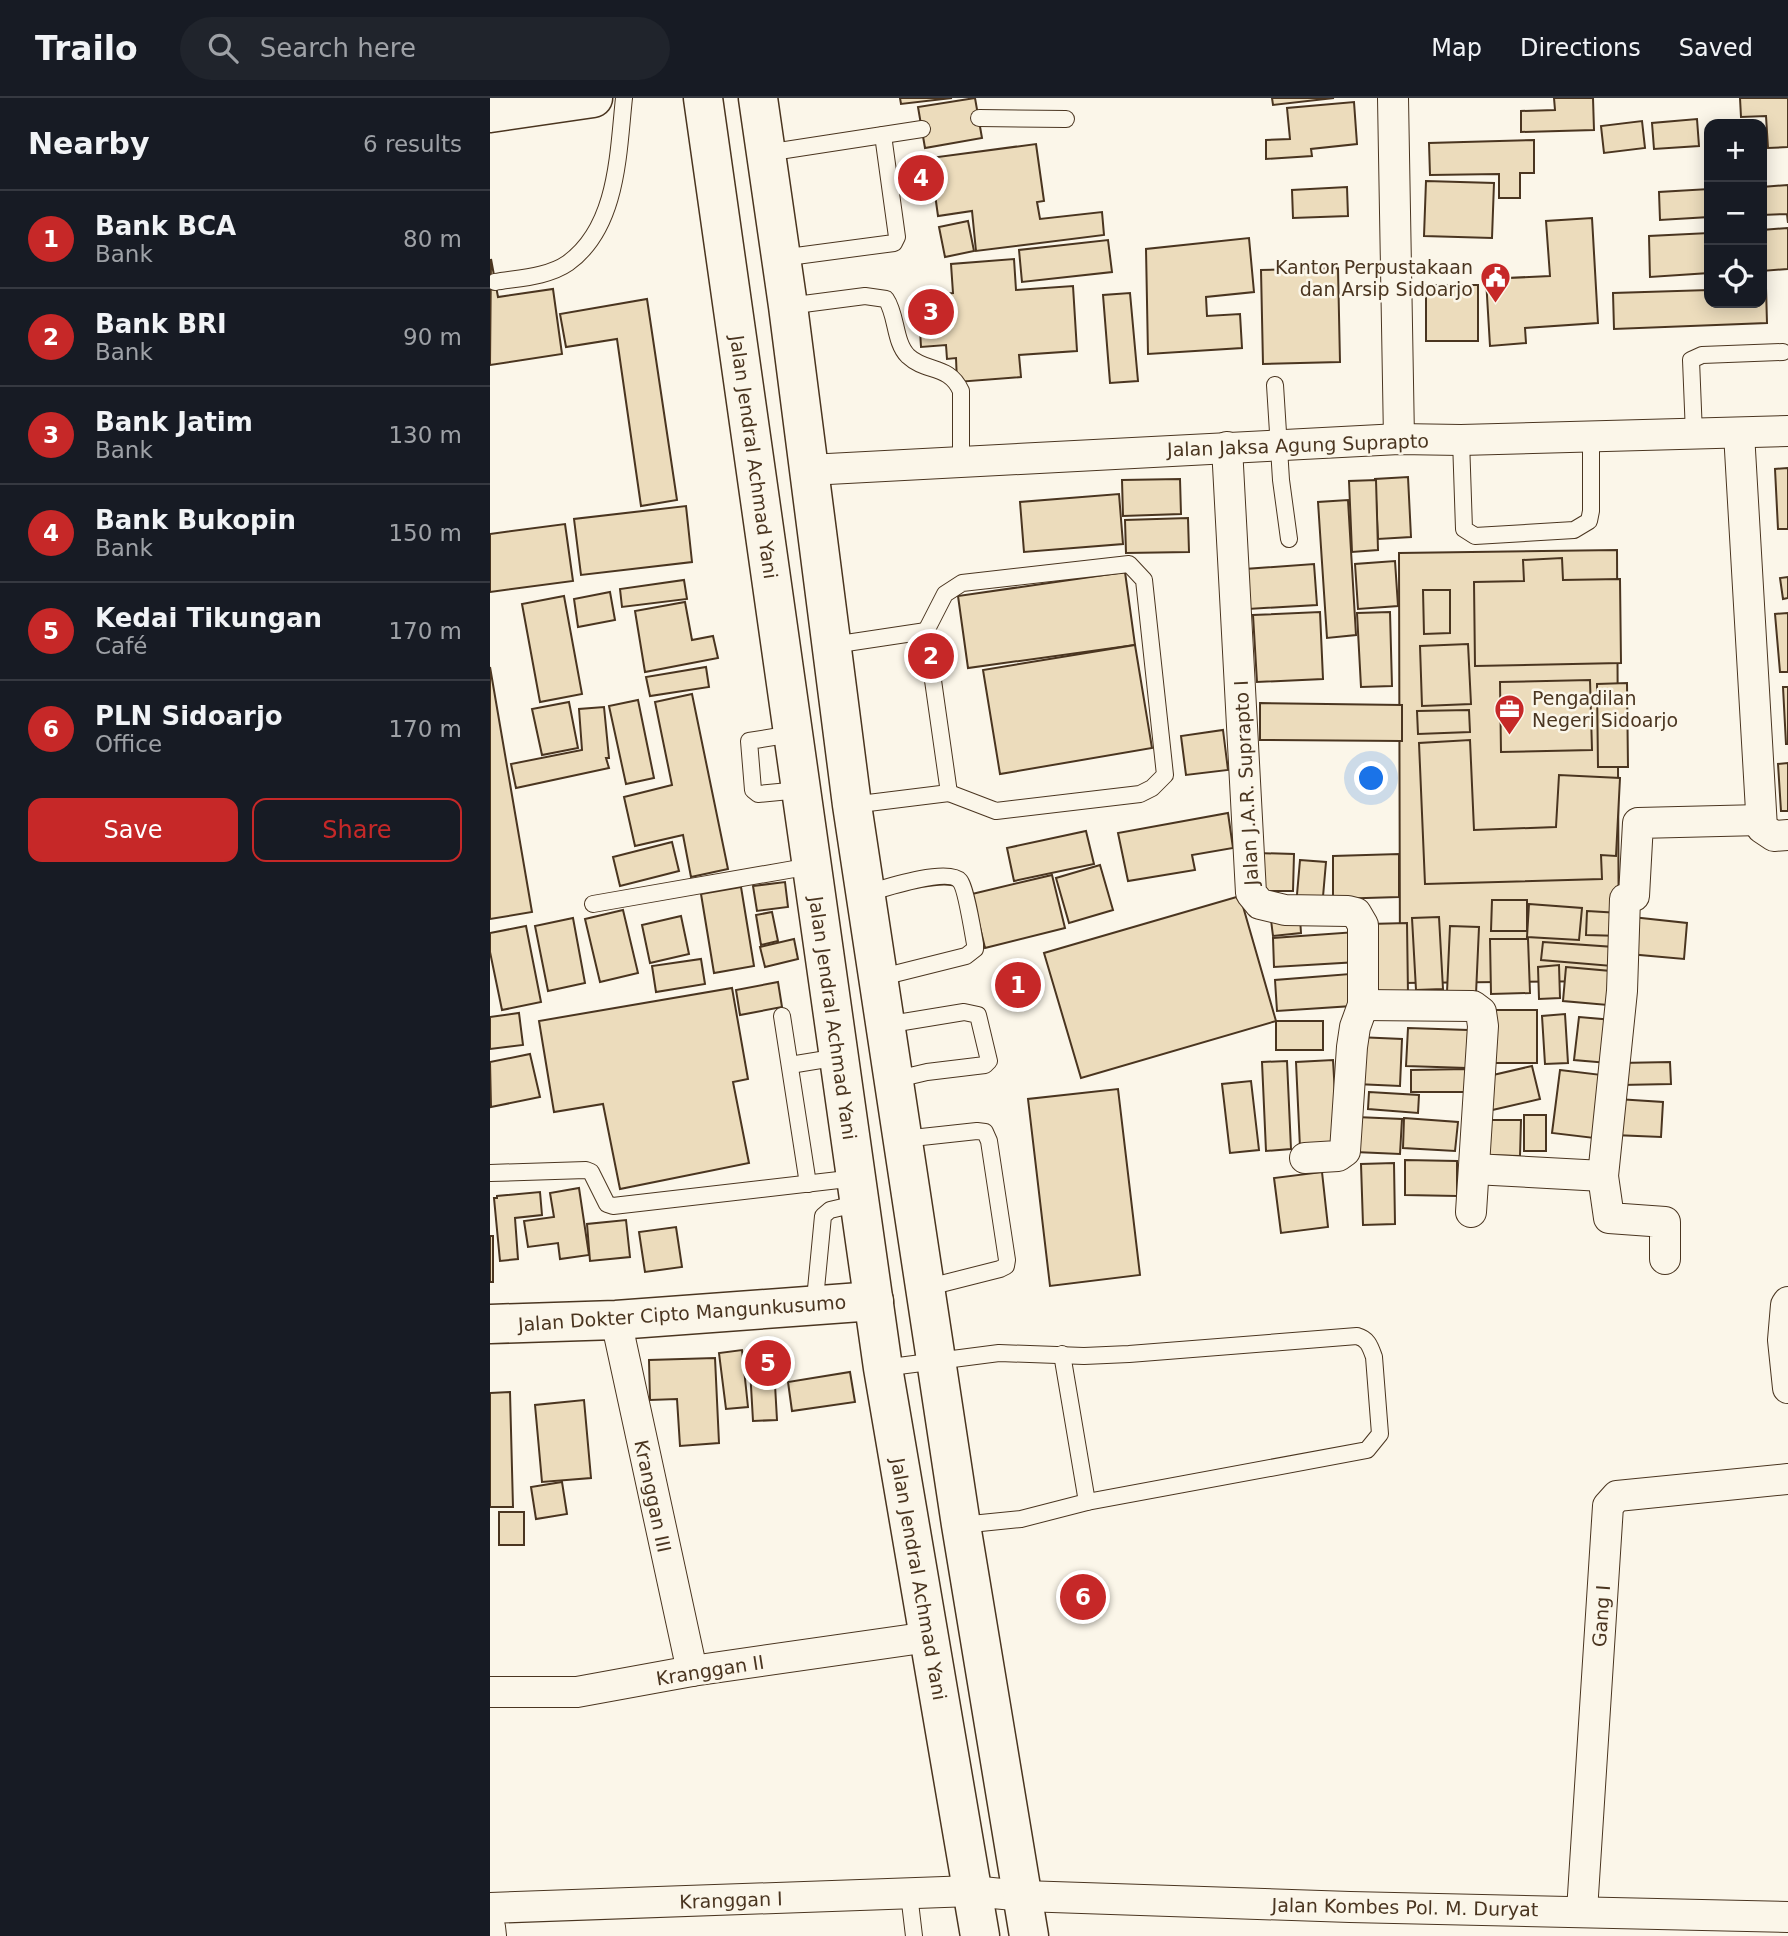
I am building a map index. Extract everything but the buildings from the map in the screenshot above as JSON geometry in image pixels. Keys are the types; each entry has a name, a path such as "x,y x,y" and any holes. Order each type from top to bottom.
{"main road":[{"path":"490,113 593,98"},
{"name":"Jalan Jendral Achmad Yani","path":"703,98 883,1368 979,1936"},
{"path":"758,98 788,306 852,806 961,1525 1029,1936"},
{"name":"Jalan Dokter Cipto Mangunkusumo","path":"490,1324 616,1320 874,1301"}],"street":[{"path":"1394,98 1399,439"},
{"name":"Jalan Jaksa Agung Suprapto","path":"809,470 1399,439 1461,440 1788,431"},
{"path":"1739,433 1761,820 1762,828 1774,836 1788,835"},
{"name":"Jalan J.A.R. Suprapto I","path":"1227,447 1251,893 1259,904 1286,910 1356,913 1363,925 1363,1005 1355,1027 1352,1047 1345,1151 1338,1156 1305,1158"},
{"path":"1665,1259 1665,1222 1606,1224 1603,1176 1622,991 1625,899 1634,896 1638,822 1761,820"},
{"path":"1363,1005 1473,1006 1481,1012 1483,1026 1471,1212"},
{"path":"1474,1169 1603,1176"},
{"path":"1788,1302 1783,1340 1788,1388"},
{"name":"Kranggan III","path":"616,1320 692,1671"},
{"name":"Gang I","path":"1582,1911 1608,1506 1617,1496 1788,1479"},
{"name":"Kranggan II","path":"490,1692 577,1692 692,1671 929,1637"},
{"name":"Jalan Kombes Pol. M. Duryat","path":"972,1891 1023,1896 1350,1907 1582,1911 1771,1923"},
{"name":"Kranggan I","path":"490,1908 972,1891"},
{"path":"490,1927 491,1936"}],"lane":[{"path":"495,282 534,276 568,263 599,226 613,192 624,98"},
{"path":"979,118 1066,119"},
{"path":"766,153 922,129"},
{"path":"781,258 894,243 897,237 883,135"},
{"path":"788,306 865,296 886,299 905,352 920,363 949,374 961,391 961,463"},
{"path":"1694,434 1691,360 1702,355 1783,352"},
{"path":"1275,385 1281,480 1289,539"},
{"path":"1461,440 1464,528 1475,536 1581,528 1589,521 1591,511 1591,437"},
{"path":"852,806 949,793 996,811 1140,794 1152,788 1166,775 1144,580 1129,564 962,583 945,594 926,631 949,793"},
{"path":"833,645 926,631"},
{"path":"593,904 811,866"},
{"path":"866,894 912,881 954,877 960,881 964,890 975,944 975,949 966,956 878,978"},
{"path":"885,1025 964,1012 978,1014 989,1061 985,1065 927,1072 893,1080"},
{"path":"782,1016 808,1184"},
{"path":"790,1065 839,1058"},
{"path":"903,1139 985,1132 989,1141 1007,1260 1006,1266 1000,1269 925,1288"},
{"path":"490,1173 586,1170 591,1172 607,1204 614,1206 808,1184 858,1190"},
{"path":"817,1305 823,1216 858,1190"},
{"path":"883,1368 999,1353 1062,1353 1084,1356 1129,1354 1357,1336 1365,1338 1374,1357 1380,1434 1367,1450 1087,1502 1021,1519 961,1525"},
{"path":"1062,1353 1087,1502"},
{"path":"909,1894 914,1936"}],"place":[{"name":"Bank Bukopin","path":"921,178"},
{"name":"Kantor Perpustakaan dan Arsip Sidoarjo","path":"1496,305"},
{"name":"Bank Jatim","path":"931,312"},
{"name":"Bank BRI","path":"931,656"},
{"name":"Pengadilan Negeri Sidoarjo","path":"1509,736"},
{"name":"Bank BCA","path":"1018,985"},
{"name":"Kedai Tikungan","path":"768,1363"},
{"name":"PLN Sidoarjo","path":"1083,1597"}]}
